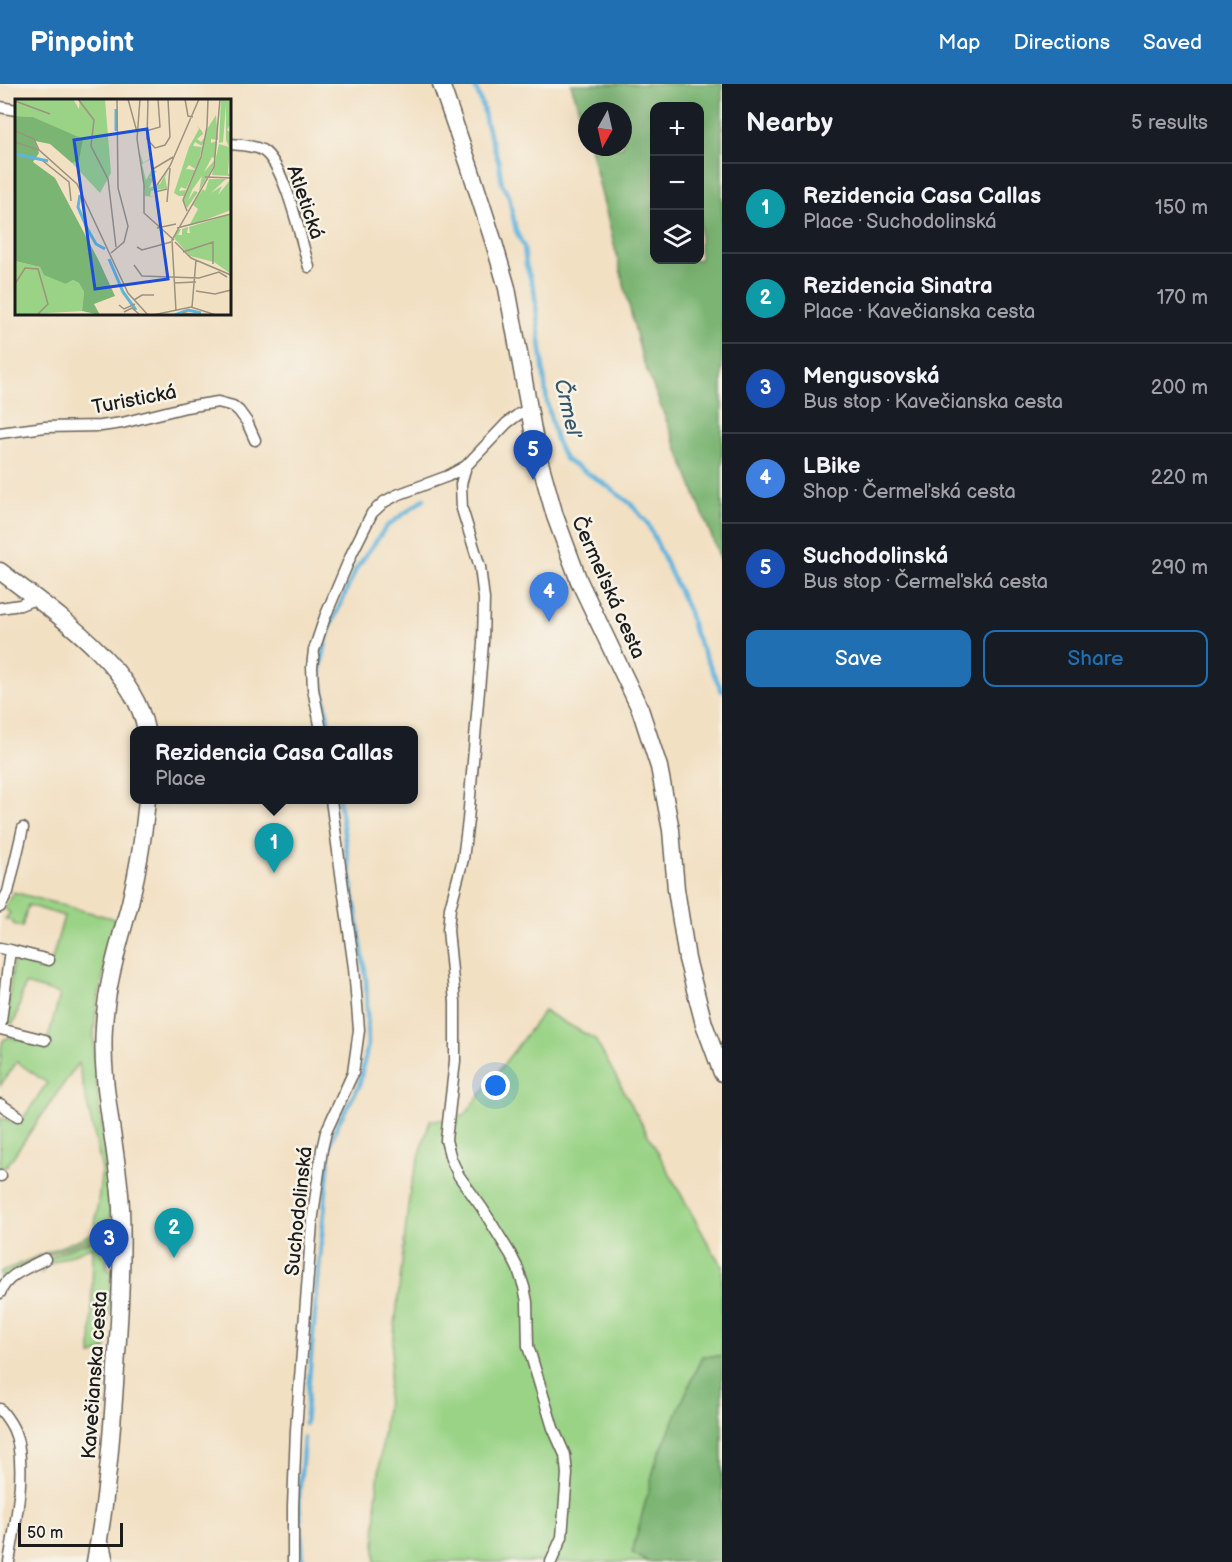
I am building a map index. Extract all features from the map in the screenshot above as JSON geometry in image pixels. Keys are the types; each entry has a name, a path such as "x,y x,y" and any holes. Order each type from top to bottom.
{"main road":[{"name":"Čermeľská cesta","path":"441,84 507,288 539,461 555,516 579,581 629,684 651,739 659,767 668,812 676,889 687,959 704,1024 722,1073"},
{"path":"0,572 85,638 130,691 145,726"},
{"name":"Kavečianska cesta","path":"95,1562 108,1484 118,1340 122,1233 118,1175 104,1060 106,998 139,858 146,804"}],"street":[{"path":"0,107 15,110"},
{"name":"Atletická","path":"231,144 255,147 273,161 283,181 309,267"},
{"name":"Turistická","path":"0,434 45,428 122,423 186,407 218,402 233,406 239,411 255,440"},
{"path":"320,726 312,667 314,650 325,617 369,519 377,508 391,499 448,476 466,466 507,423 529,410"},
{"path":"466,466 460,484 462,509 480,567 484,599 483,643 467,830 463,859 450,908 448,930 455,1002 455,1061 446,1140 459,1176 505,1246 518,1269 524,1287 527,1302 528,1346 553,1428 565,1455 567,1474 562,1537 551,1562"},
{"path":"0,608 20,605 35,599"},
{"name":"Suchodolinská","path":"293,1562 295,1441 312,1223 326,1132 353,1073 359,1030 354,968 332,804"},
{"path":"0,908 8,892 23,828"},
{"path":"45,1040 0,1029 5,949 49,960"},
{"path":"0,1104 18,1116"},
{"path":"0,1293 5,1281 10,1277 45,1259"},
{"path":"1,1410 13,1428 20,1461 18,1506 6,1556"},
{"path":"99,1538 105,1548 108,1562"}],"green space":[{"path":"571,84 722,84 722,563 642,358 592,156 632,156 632,102 578,102 578,107"},
{"path":"13,892 115,919 97,1005 94,1033 99,1105 109,1176 111,1231 18,1268 7,1274 0,1285 0,1272 94,1233 102,1169 78,1063 6,1167 0,1168 0,1118 20,1123 47,1083 17,1062 0,1086 2,1043 4,1039 10,1037 46,1046 60,994 25,984 16,1018 13,1023 9,1024 6,1021 13,963 21,958 50,967 64,916 28,905 22,927 13,924 13,921 5,919 10,913 4,908"},
{"path":"544,1011 595,1039 722,1265 722,1356 702,1356 633,1552 648,1562 375,1562 376,1499 410,1189 430,1120 451,1120 465,1115"},
{"path":"109,1235 107,1269 111,1270 102,1418 103,1350 91,1356 93,1246 44,1266 41,1275 44,1265 51,1258 76,1246"},
{"path":"702,1356 722,1356 722,1562 648,1562 632,1553 656,1461"}],"waterway":[{"name":"Črmeľ","path":"474,84 499,163 502,183 509,196 516,231 524,247 526,265 534,289 547,402 556,440 565,459 631,504 648,524 689,612 694,632 722,691"},
{"path":"329,726 320,672 328,632 356,569 386,527 424,499"},
{"path":"305,1424 330,1146 337,1125 359,1086 368,1044 366,977 340,804"},
{"path":"303,1562 299,1498 304,1438"}],"place":[{"name":"Suchodolinská","path":"533,480"},
{"name":"LBike","path":"549,622"},
{"name":"Rezidencia Casa Callas","path":"274,873"},
{"name":"Rezidencia Sinatra","path":"174,1258"},
{"name":"Mengusovská","path":"109,1269"}]}
